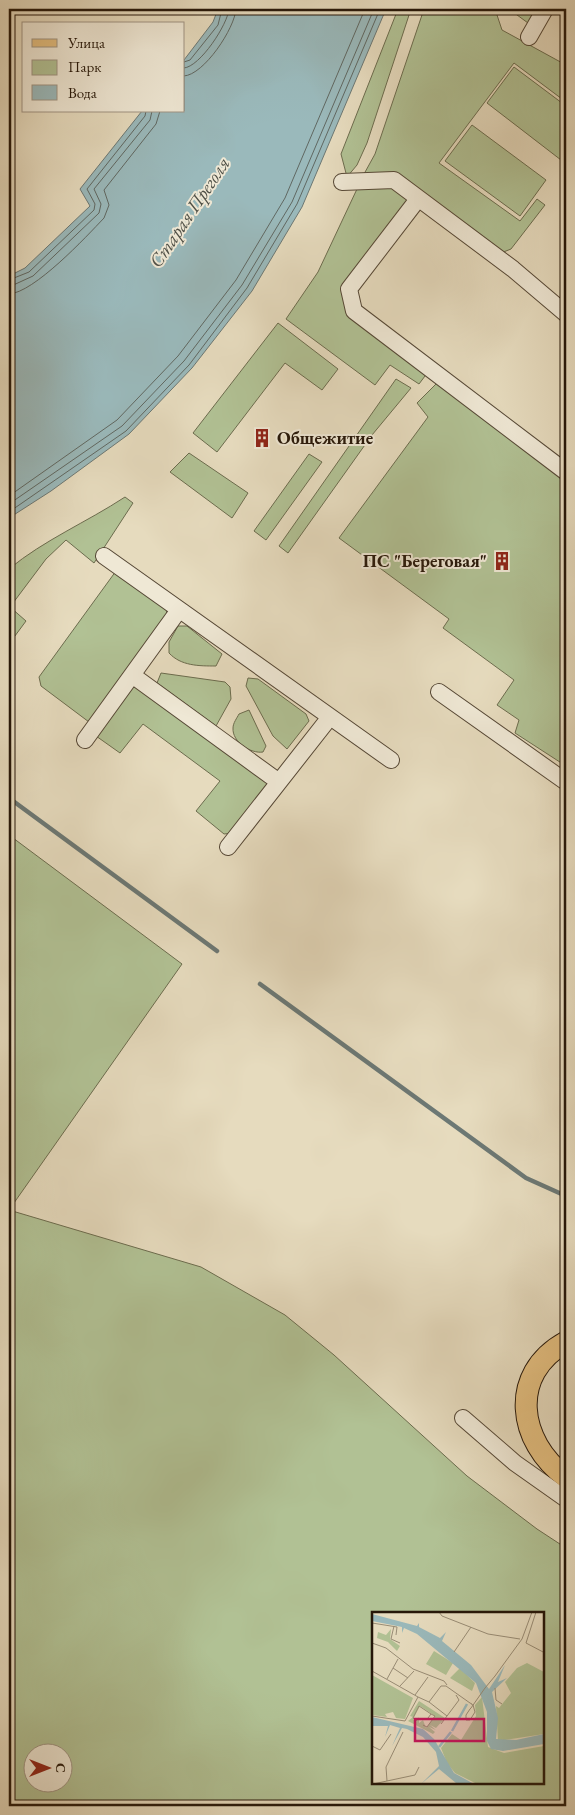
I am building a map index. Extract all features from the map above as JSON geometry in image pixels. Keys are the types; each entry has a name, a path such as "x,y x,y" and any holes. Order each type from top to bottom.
{"main road":[{"path":"566,1342 550,1354 538,1368 530,1385 526,1406 532,1440 545,1458 566,1477"}],"street":[{"path":"529,37 545,9"},
{"path":"342,182 394,180 513,269 566,314"},
{"path":"418,199 349,290 354,311 566,472"},
{"path":"104,556 391,760"},
{"path":"86,740 179,610"},
{"path":"132,675 279,782"},
{"path":"439,692 566,782"},
{"path":"228,847 330,717"},
{"path":"463,1418 515,1463 566,1499"}],"green space":[{"path":"398,9 411,9 367,143 357,165 347,177 341,154"},
{"path":"424,9 495,9 502,30 566,65 566,102 514,63 439,163 520,221 537,199 545,205 511,249 501,253 398,175 364,174 375,154"},
{"path":"512,9 536,9 528,23 513,12"},
{"path":"514,67 566,106 566,153 561,160 487,103"},
{"path":"472,125 546,180 520,216 445,161"},
{"path":"393,185 406,195 407,200 344,289 348,313 428,372 419,384 390,365 375,385 286,319 318,272 357,189"},
{"path":"278,323 338,369 322,390 285,363 217,452 193,433"},
{"path":"396,379 411,388 372,435 288,553 279,546"},
{"path":"438,382 566,479 566,766 515,733 519,720 497,705 514,680 443,628 449,619 339,538 428,417 417,403"},
{"path":"189,453 248,493 232,518 170,472"},
{"path":"309,454 322,462 266,540 254,531"},
{"path":"125,497 133,503 94,563 66,540 46,559 10,607 26,621 9,644 9,569 51,540"},
{"path":"116,571 166,607 167,615 89,722 41,686 39,677"},
{"path":"178,626 187,626 222,654 216,666 185,663 169,653 169,642"},
{"path":"161,673 225,682 230,687 231,699 216,726 157,683"},
{"path":"248,678 258,679 306,714 309,721 287,749 273,736 246,686"},
{"path":"133,687 139,687 263,778 267,784 233,833 224,834 196,811 220,781 143,724 120,753 96,736"},
{"path":"249,710 266,746 263,752 253,751 243,746 234,733 234,724 239,714"},
{"path":"9,835 182,964 9,1210"},
{"path":"9,1210 201,1267 285,1315 334,1355 467,1476 537,1529 566,1548 566,1806 9,1806"}],"water":[{"name":"Старая Преголя","path":"218,9 386,9 302,207 252,291 192,368 129,434 51,491 9,518 9,276 25,268 90,206 80,189 141,112 185,112 185,59 213,22"}],"waterway":[{"path":"9,798 217,951"},
{"path":"260,984 526,1178 566,1196"}],"place":[{"name":"Общежитие","path":"262,438"},
{"name":"ПС \"Береговая\"","path":"502,561"}]}
